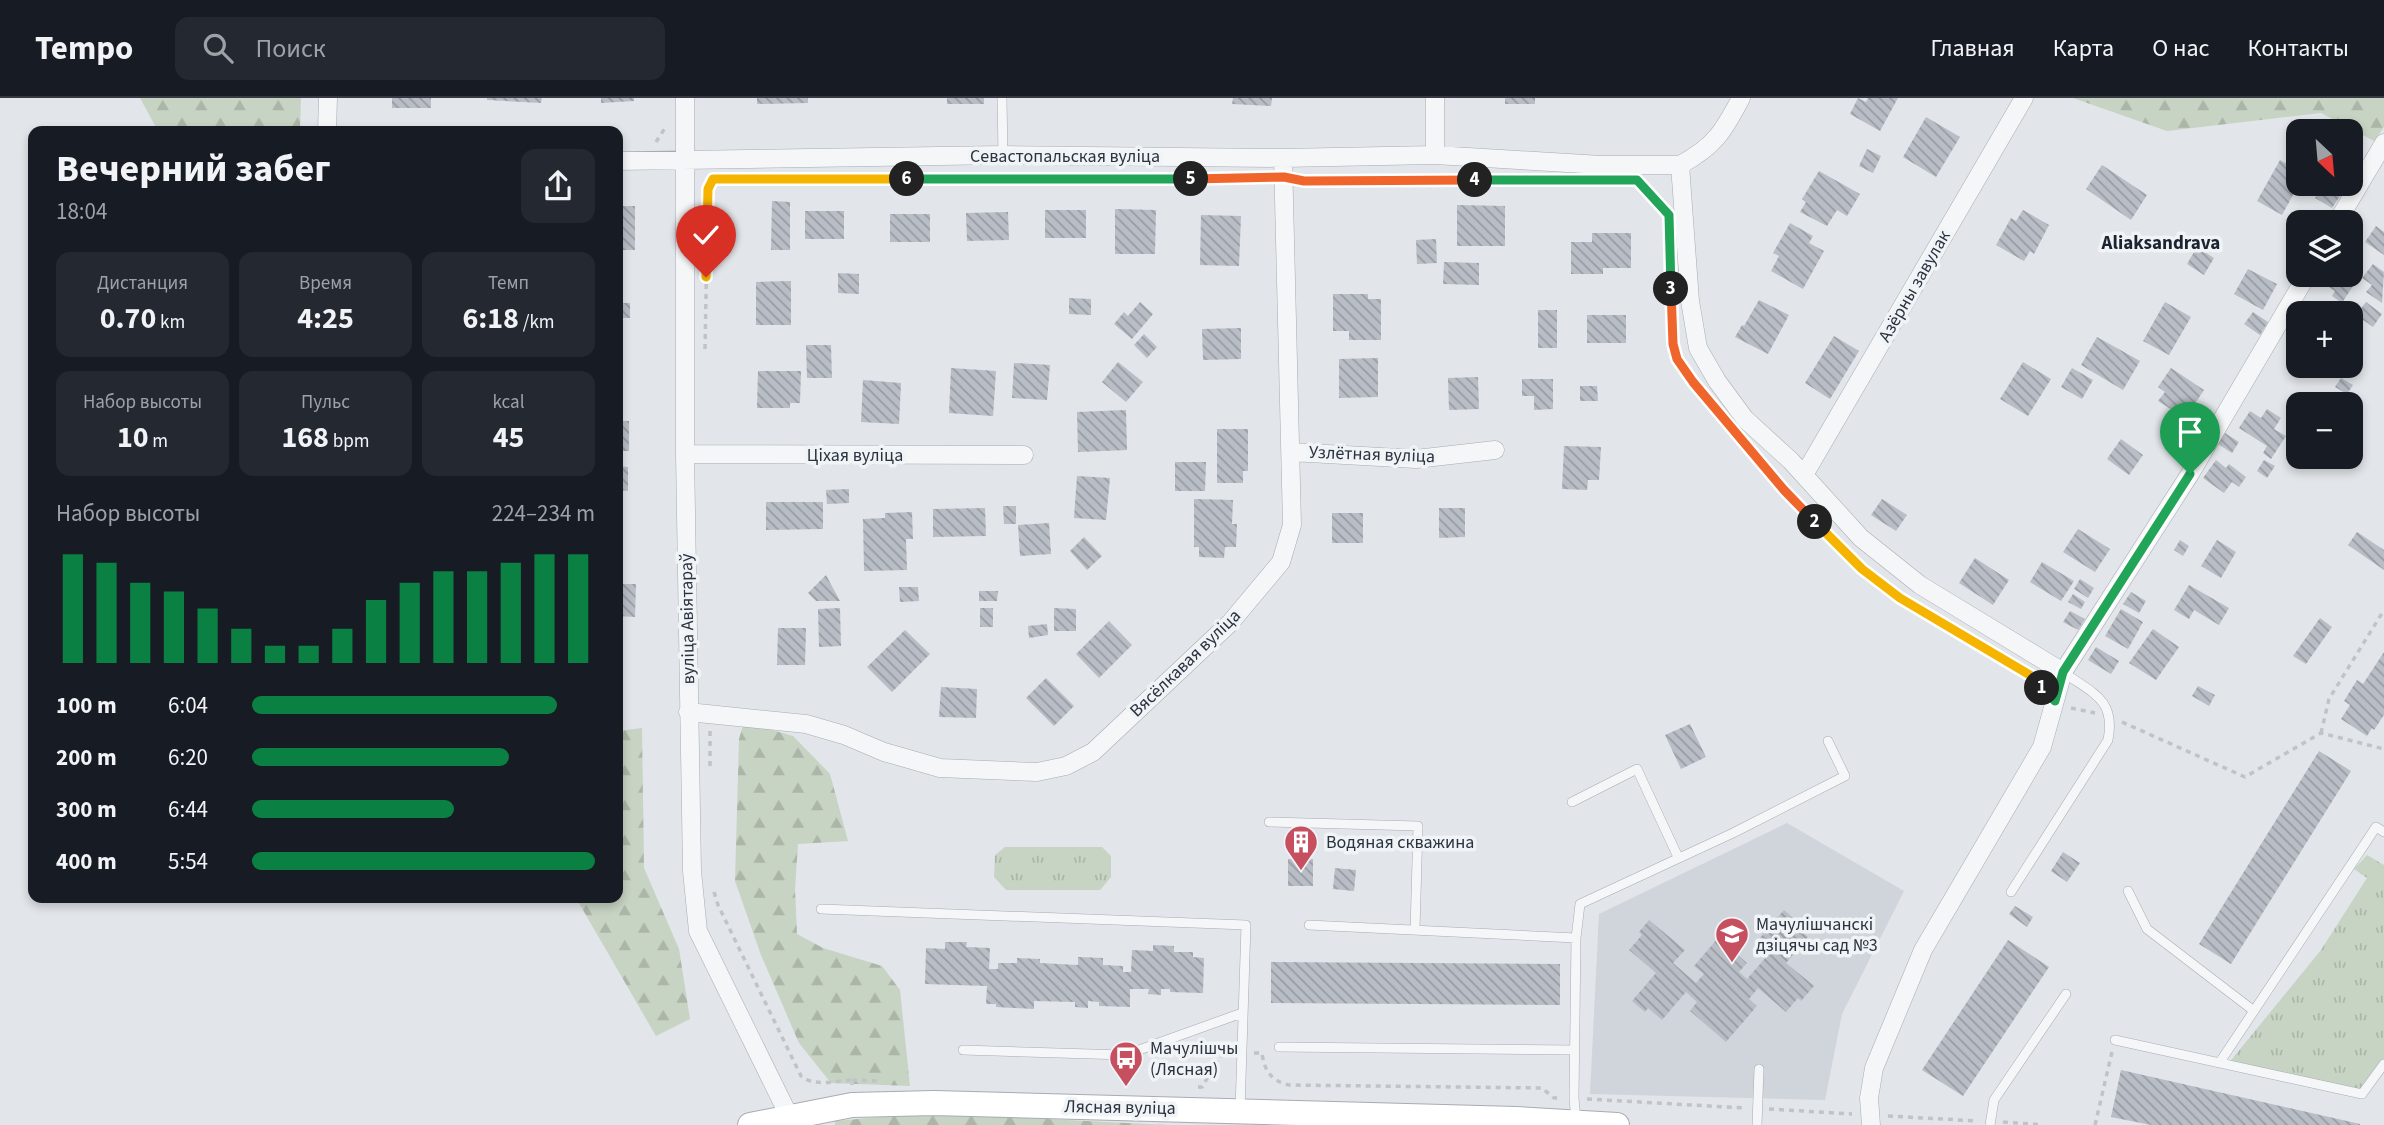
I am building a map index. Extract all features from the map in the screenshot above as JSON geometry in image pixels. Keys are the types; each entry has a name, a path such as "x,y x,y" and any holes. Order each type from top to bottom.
{"main road":[{"name":"Лясная вуліца","path":"750,1125 852,1105 934,1103 1249,1116 1460,1122 1516,1119 1617,1125"}],"street":[{"path":"327,126 328,98"},
{"name":"вуліца Авіятараў","path":"685,98 688,712 692,871 698,931 790,1118"},
{"path":"1435,98 1435,155"},
{"path":"1741,98 1721,134 1702,153 1680,165 1690,301 1698,348 1717,381 1745,419 1804,475 1861,538 1920,585 2063,672"},
{"name":"Азёрны завулак","path":"1804,475 2024,98"},
{"path":"2344,210 2384,142"},
{"name":"Севастопальская вуліца","path":"623,161 1003,155 1283,167 1435,155 1601,165 1680,165"},
{"name":"Вясёлкавая вуліца","path":"688,712 806,724 844,735 884,752 940,768 1037,772 1066,766 1093,752 1230,623 1281,562 1292,525 1283,167"},
{"path":"1871,1120 1870,1086 1874,1068 1923,950 2042,747 2063,672 2190,474 2300,287"},
{"name":"Узлётная вуліца","path":"1291,452 1416,459 1495,450"},
{"name":"Ціхая вуліца","path":"685,454 1024,455"}],"lane":[{"path":"1002,98 1003,155"},
{"path":"2011,892 2108,740 2111,723 2104,702 2063,672"},
{"path":"1576,1123 1576,938 1580,904 1733,833 1845,776 1828,741"},
{"path":"1572,802 1637,769 1678,857"},
{"path":"1269,822 1418,826 1415,930"},
{"path":"2220,1062 2376,827 2384,832"},
{"path":"2128,891 2147,929 2254,1011"},
{"path":"821,909 1246,925 1240,1054 1249,1116"},
{"path":"1310,925 1576,938"},
{"path":"1990,1123 1994,1100 2066,994"},
{"path":"963,1049 1125,1055 1242,1013"},
{"path":"2115,1040 2361,1094 2384,1065"},
{"path":"1279,1047 1574,1051"},
{"path":"1757,1125 1759,1069"}],"path":[{"path":"1283,167 1304,181 1526,180"},
{"path":"782,178 1147,180 1250,177"},
{"path":"705,356 708,189 713,179 727,179"},
{"path":"1648,180 1637,180 1669,215 1669,205"},
{"path":"1672,308 1673,344 1677,359 1702,392"},
{"path":"1743,441 1784,490 1862,569 1900,598 2033,677 2055,701 2077,710 2109,715 2245,778 2320,733 2329,699 2384,610"},
{"path":"710,714 710,769"},
{"path":"2320,733 2384,749"},
{"path":"711,881 718,905 801,1076 815,1083 879,1081"},
{"path":"2095,1125 2115,1040"},
{"path":"1190,1087 1202,1087 1220,1056 1262,1053 1268,1074 1280,1083 1289,1085 1542,1088 1554,1098 1758,1108 1871,1120 2043,1125"},
{"path":"852,1080 852,1105"}],"shaded area":[{"name":"Мачулішчанскі дзіцячы сад №3","path":"1787,823 1904,891 1842,1014 1825,1100 1590,1094 1599,914"}],"green space":[{"path":"140,98 301,98 300,126 155,126"},
{"path":"2073,98 2384,98 2384,127 2374,141 2363,135 2363,119 2332,119 2321,113 2167,131"},
{"path":"744,722 793,736 830,774 848,841 798,844 795,890 797,934 823,948 882,966 900,990 910,1086 831,1083 799,1043 761,955 735,881 739,739"},
{"path":"642,728 644,868 679,949 690,1019 656,1036 579,903 623,903 623,730"},
{"path":"1005,847 1102,847 1111,856 1111,877 1100,890 1006,890 994,877 995,855"},
{"path":"2367,855 2384,865 2384,1061 2362,1094 2228,1064 2321,950 2367,878 2354,869"},
{"path":"926,1113 1166,1125 835,1125 835,1121"}],"building":[{"path":"392,98 431,98 431,108 392,108"},
{"path":"487,98 542,98 541,103"},
{"path":"601,98 634,98 634,101 601,103"},
{"path":"757,98 808,98 808,103 757,104"},
{"path":"947,98 984,98 984,104 947,104"},
{"path":"1233,98 1272,98 1271,106 1232,104"},
{"path":"1505,98 1535,98 1535,104 1505,104"},
{"path":"1858,98 1866,102 1868,98 1898,98 1880,131 1850,114"},
{"path":"1926,117 1960,137 1936,177 1903,157"},
{"path":"1867,149 1881,156 1873,173 1859,166"},
{"path":"2280,160 2286,163 2286,196 2292,196 2282,215 2257,201"},
{"path":"2102,165 2147,195 2131,220 2086,189"},
{"path":"1819,171 1860,194 1847,216 1837,210 1827,226 1800,212 1806,202 1802,199"},
{"path":"2316,196 2340,196 2332,208 2315,198"},
{"path":"772,201 790,202 790,250 771,250"},
{"path":"1457,205 1505,206 1505,246 1457,246"},
{"path":"623,206 635,206 635,250 623,250"},
{"path":"1115,209 1156,210 1155,254 1115,254"},
{"path":"1045,210 1086,210 1086,238 1045,238"},
{"path":"2023,210 2049,225 2034,254 2030,251 2024,261 1996,245 2011,218 2016,221"},
{"path":"805,211 844,211 844,239 805,239"},
{"path":"1008,212 1009,240 967,241 966,213"},
{"path":"890,214 930,214 930,242 890,242"},
{"path":"1201,215 1241,216 1239,266 1200,265"},
{"path":"1790,223 1813,236 1809,243 1824,251 1803,289 1771,271 1779,256 1773,253"},
{"path":"2376,226 2384,232 2384,255 2365,242"},
{"path":"1592,233 1631,233 1631,268 1603,268 1603,274 1571,274 1571,242 1592,242"},
{"path":"1436,239 1437,263 1417,264 1416,240"},
{"path":"2197,247 2214,258 2204,275 2187,264"},
{"path":"1444,262 1479,263 1479,285 1443,284"},
{"path":"2373,264 2384,272 2382,303 2366,292 2372,285 2363,277"},
{"path":"2248,269 2277,284 2263,310 2234,294"},
{"path":"838,273 859,274 859,294 838,293"},
{"path":"791,281 791,325 756,325 756,282"},
{"path":"2329,287 2352,287 2343,301 2332,296 2335,291"},
{"path":"1333,294 1368,294 1368,299 1381,299 1381,340 1349,340 1349,331 1333,331"},
{"path":"1069,298 1091,299 1091,315 1069,314"},
{"path":"1759,300 1789,315 1768,354 1735,337"},
{"path":"1140,302 1153,314 1132,339 1114,324 1124,312 1128,316"},
{"path":"2165,302 2191,317 2169,355 2143,341"},
{"path":"2366,302 2382,314 2373,327 2363,320 2363,306"},
{"path":"623,303 630,303 630,318 623,318"},
{"path":"1538,310 1557,310 1557,348 1538,348"},
{"path":"2253,312 2268,322 2260,335 2244,324"},
{"path":"1587,315 1626,315 1626,343 1587,343"},
{"path":"1241,328 1241,359 1203,360 1202,329"},
{"path":"1144,334 1157,347 1147,358 1134,345"},
{"path":"1834,336 1859,351 1830,399 1805,383"},
{"path":"2097,337 2140,361 2123,390 2081,365"},
{"path":"806,345 831,345 832,378 807,378"},
{"path":"1378,358 1378,397 1339,398 1339,359"},
{"path":"1118,362 1143,382 1126,402 1102,382"},
{"path":"2023,362 2051,379 2028,416 2000,399"},
{"path":"1014,363 1050,365 1047,400 1012,398"},
{"path":"951,368 996,371 993,416 949,413"},
{"path":"2072,368 2093,380 2082,399 2061,387"},
{"path":"2171,368 2204,390 2190,411 2182,406 2177,413 2158,401 2165,392 2158,387"},
{"path":"758,371 801,371 800,403 790,403 790,408 757,408"},
{"path":"1478,377 1479,409 1449,410 1448,378"},
{"path":"2341,378 2353,385 2348,392 2335,387"},
{"path":"1522,379 1553,379 1553,409 1534,410 1534,396 1522,396"},
{"path":"863,380 901,383 899,424 861,422"},
{"path":"1580,386 1597,386 1598,401 1580,401"},
{"path":"2267,409 2281,418 2274,429 2286,436 2271,459 2263,453 2267,446 2239,428 2250,411 2261,418"},
{"path":"1126,410 1127,450 1078,452 1077,412"},
{"path":"623,421 629,421 629,451 623,451"},
{"path":"1217,429 1248,429 1248,471 1243,471 1243,483 1217,483"},
{"path":"2225,433 2239,442 2232,453 2218,444"},
{"path":"2121,439 2143,455 2129,475 2107,459"},
{"path":"1564,446 1601,447 1599,480 1588,480 1587,490 1562,489"},
{"path":"2216,460 2226,468 2229,464 2246,477 2239,487 2232,482 2224,493 2203,478"},
{"path":"2264,460 2275,466 2267,478 2257,471"},
{"path":"1175,462 1206,462 1205,491 1175,491"},
{"path":"623,466 628,467 628,491 623,490"},
{"path":"1077,476 1110,478 1106,520 1074,518"},
{"path":"849,489 849,503 827,504 826,490"},
{"path":"1194,499 1233,500 1232,524 1237,524 1236,547 1225,547 1224,558 1199,557 1199,547 1194,547"},
{"path":"1882,499 1907,515 1896,531 1871,515"},
{"path":"766,502 823,502 823,529 766,530"},
{"path":"1003,506 1016,506 1016,524 1004,524"},
{"path":"985,508 986,536 933,537 933,509"},
{"path":"1439,508 1465,508 1465,537 1439,538"},
{"path":"912,512 913,539 906,539 907,570 864,571 863,519 885,518 885,513"},
{"path":"1332,513 1363,513 1363,543 1332,543"},
{"path":"1049,523 1051,554 1020,556 1018,525"},
{"path":"2078,529 2110,549 2095,572 2063,552"},
{"path":"2357,532 2384,550 2384,570 2348,545"},
{"path":"1084,537 1102,556 1087,570 1070,551"},
{"path":"2180,540 2189,546 2183,556 2174,550"},
{"path":"2217,540 2236,552 2221,578 2201,566"},
{"path":"1975,558 2009,580 1993,605 1959,583"},
{"path":"2042,562 2074,581 2061,601 2030,582"},
{"path":"826,575 840,601 816,601 808,593"},
{"path":"2080,579 2094,588 2088,598 2074,589"},
{"path":"623,584 636,584 635,617 623,616"},
{"path":"2189,585 2229,608 2219,625 2194,610 2189,619 2174,610"},
{"path":"899,587 918,587 919,601 900,602"},
{"path":"979,591 998,591 997,601 979,601"},
{"path":"2131,592 2146,601 2139,613 2123,604"},
{"path":"2073,594 2085,602 2081,609 2068,602"},
{"path":"840,608 841,646 819,647 818,609"},
{"path":"980,608 993,608 993,627 980,627"},
{"path":"1054,608 1076,609 1076,631 1054,631"},
{"path":"2121,609 2143,622 2128,649 2105,636"},
{"path":"2070,611 2085,619 2078,630 2063,622"},
{"path":"2320,618 2332,627 2306,664 2293,656"},
{"path":"1109,621 1132,645 1099,678 1076,654"},
{"path":"1047,624 1048,635 1029,638 1028,626"},
{"path":"778,628 806,628 805,665 777,665"},
{"path":"2153,629 2179,647 2156,680 2129,663"},
{"path":"905,630 930,654 892,692 867,667"},
{"path":"2096,647 2119,661 2111,674 2088,660"},
{"path":"2384,652 2384,715 2367,736 2341,719 2350,705 2344,701 2357,680 2363,684"},
{"path":"1046,678 1074,706 1054,726 1026,698"},
{"path":"2198,686 2215,695 2209,706 2192,696"},
{"path":"941,687 977,689 976,718 939,717"},
{"path":"1690,724 1706,757 1681,769 1665,735"},
{"path":"2319,751 2351,771 2231,964 2199,944"},
{"path":"2063,852 2080,863 2067,882 2051,871"},
{"name":"Водяная скважина","path":"1288,859 1313,859 1313,886 1288,886"},
{"path":"1335,868 1356,870 1354,891 1333,889"},
{"path":"2015,906 2033,917 2027,927 2009,914"},
{"path":"1784,910 1797,921 1794,925 1808,937 1786,963 1814,986 1801,1001 1798,998 1786,1012 1758,988 1749,999 1757,1006 1726,1042 1690,1011 1697,1002 1686,992 1662,1020 1648,1008 1645,1012 1632,1001 1656,973 1629,950 1642,935 1639,932 1649,920 1685,950 1673,963 1696,983 1704,974 1694,966 1718,938 1747,963 1739,972 1747,979 1767,956 1754,945"},
{"path":"2008,940 2049,967 1963,1096 1922,1070"},
{"path":"945,942 967,942 966,947 990,948 989,969 998,969 998,963 1017,963 1017,958 1040,959 1040,963 1078,965 1078,957 1103,958 1103,965 1123,966 1123,972 1131,972 1132,950 1153,951 1153,945 1174,946 1174,952 1193,952 1193,957 1204,958 1203,993 1170,992 1170,989 1161,989 1161,995 1148,994 1149,989 1130,989 1130,1007 1099,1006 1099,1002 1088,1001 1088,1008 1075,1007 1075,1002 1034,1001 1034,1009 996,1007 996,1004 986,1004 987,986 925,984 926,948 945,949"},
{"path":"1271,962 1560,964 1560,1005 1271,1003"},
{"path":"2121,1070 2360,1125 2151,1125 2111,1117"}],"place":[{"name":"Водяная скважина","path":"1301,872"},
{"name":"Мачулішчанскі дзіцячы сад №3","path":"1732,964"},
{"name":"Мачулішчы (Лясная)","path":"1126,1088"}],"district":[{"name":"Aliaksandrava","path":"2161,242"}],"route":[{"path":"706,277 708,189 713,179 1147,180 1284,177 1304,181 1637,180 1669,215 1673,344 1677,359 1693,382 1784,490 1862,569 1900,598 2033,677 2055,701 2063,672 2190,474"}]}
